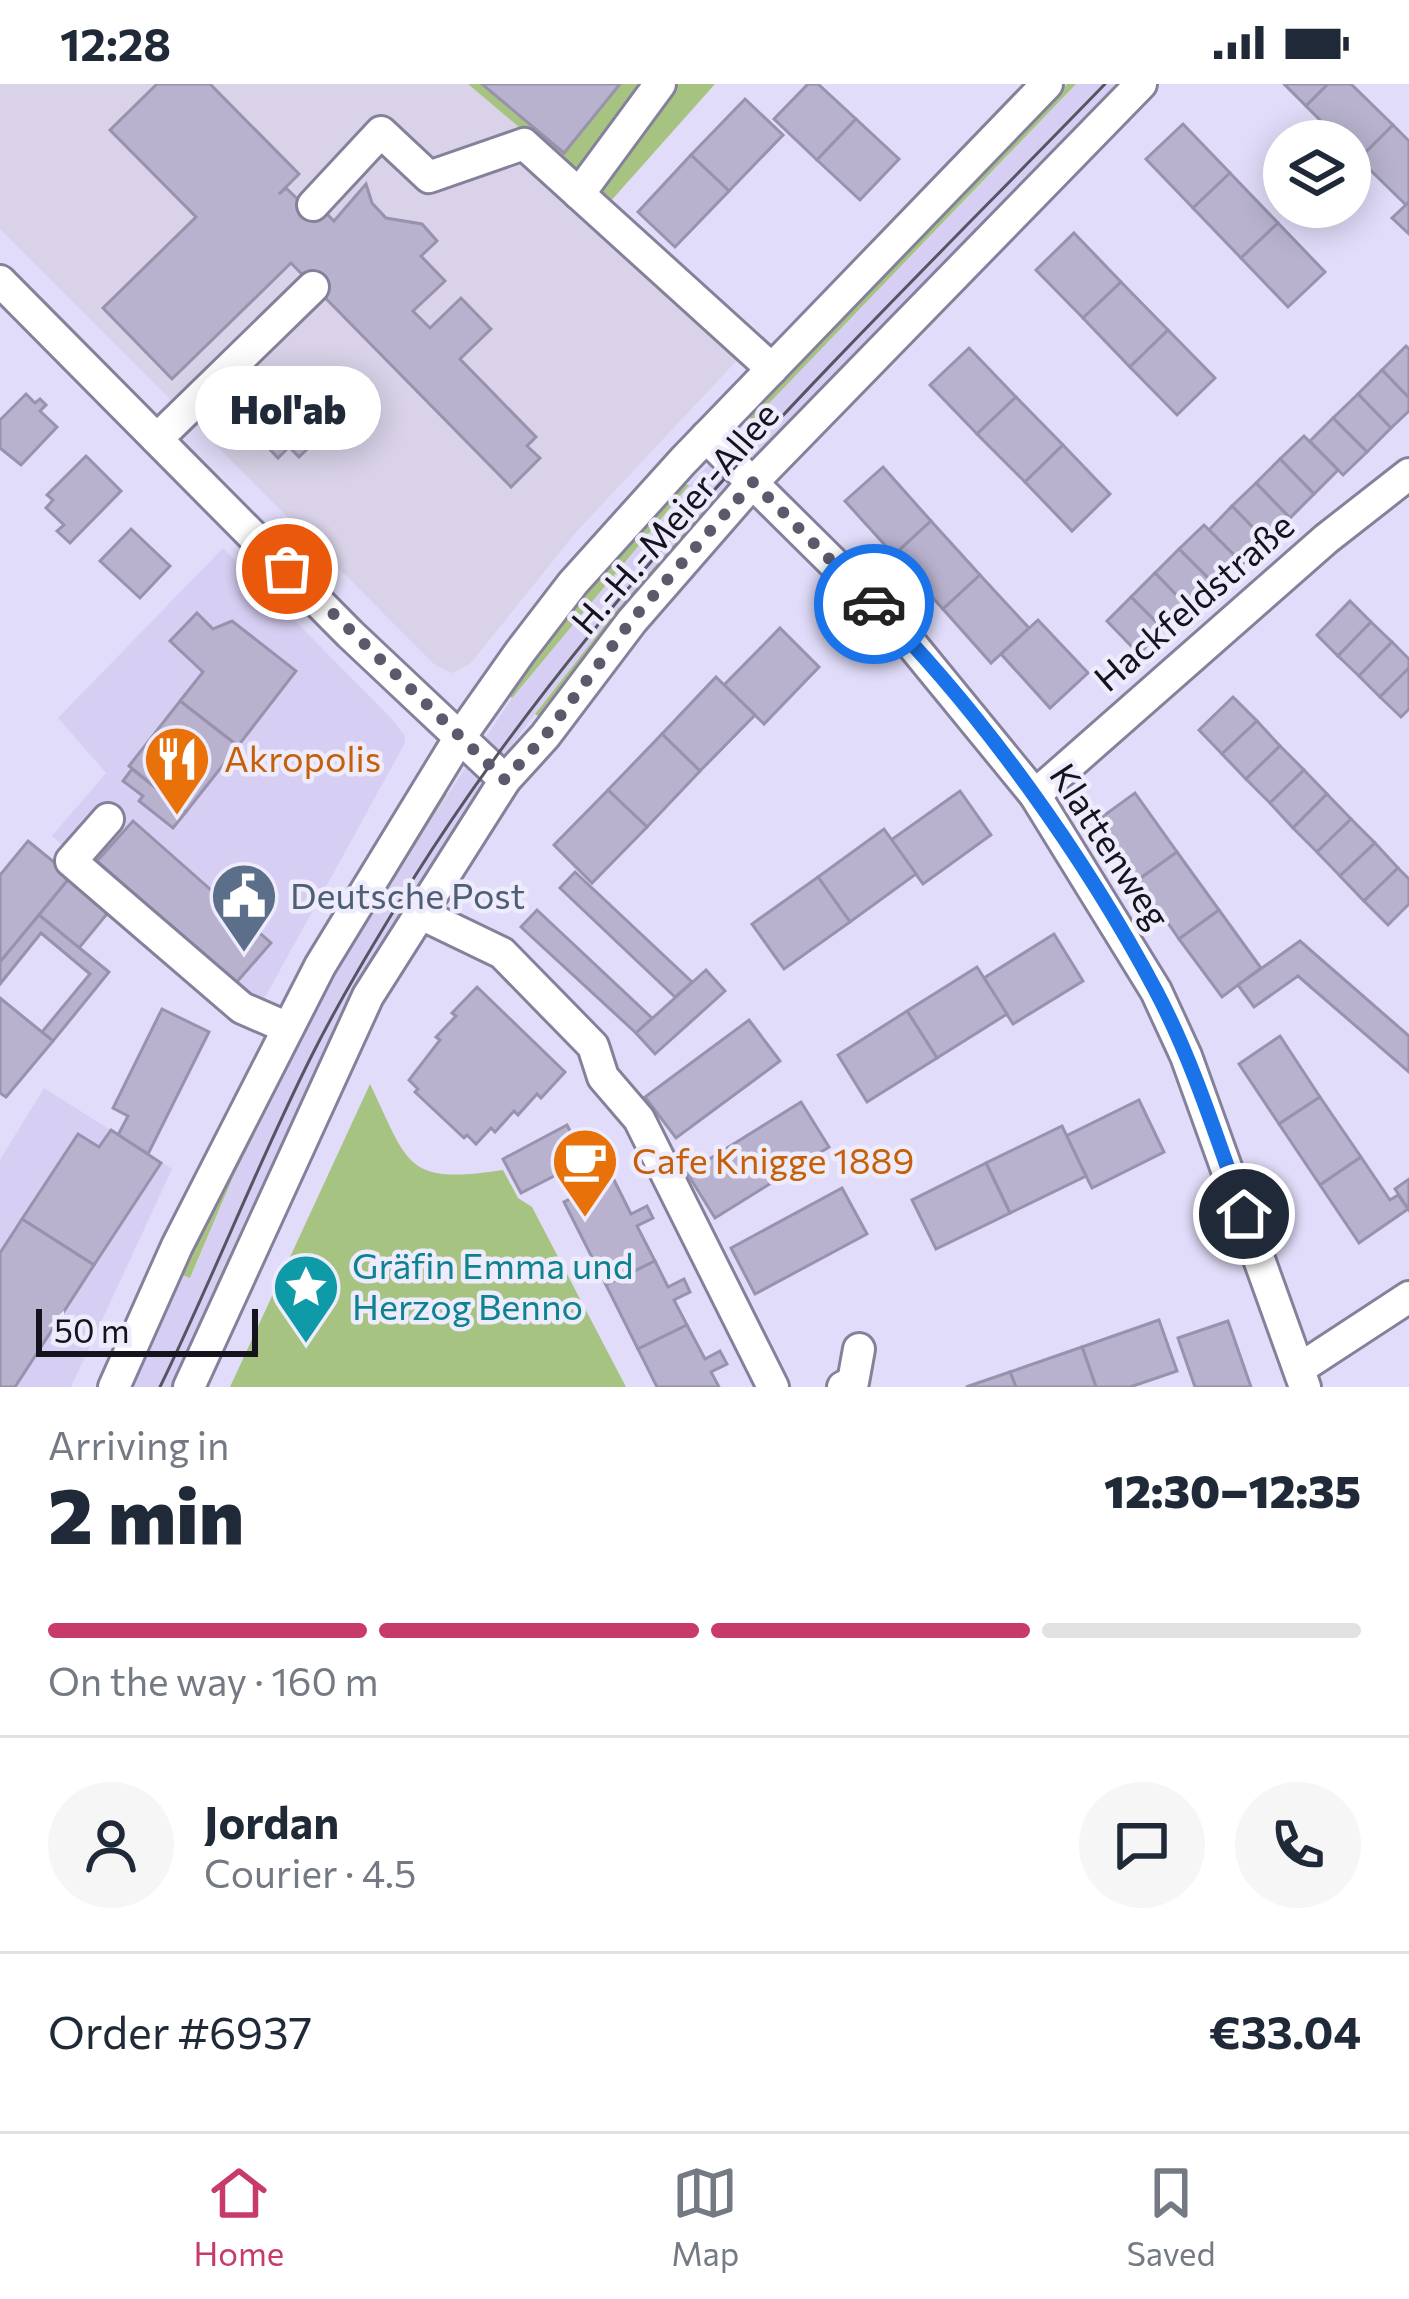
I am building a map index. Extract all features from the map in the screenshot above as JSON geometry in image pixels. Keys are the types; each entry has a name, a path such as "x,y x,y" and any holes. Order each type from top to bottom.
{"street":[{"path":"579,194 660,84"},
{"name":"H.-H.-Meier-Allee","path":"114,1387 177,1246 288,1028 348,917 460,737 573,584 706,437 1047,84"},
{"name":"H.-H.-Meier-Allee","path":"189,1387 368,996 505,780 545,736 632,620 753,482 1142,84"},
{"path":"313,206 381,132 430,177 524,144 772,369"},
{"path":"0,281 350,634 505,780"},
{"path":"157,439 313,287"},
{"name":"Klattenweg","path":"706,437 895,625 1036,796 1156,991 1186,1056 1302,1378"},
{"name":"Hackfeldstraße","path":"1036,796 1325,539 1409,474"},
{"path":"108,819 71,861 242,1009 288,1028"},
{"path":"419,913 502,952 593,1046 604,1077 640,1119 773,1387"},
{"path":"1302,1378 1409,1298"},
{"path":"844,1387 854,1382 859,1349"}],"shaded area":[{"path":"0,84 468,84 567,165 756,340 576,532 470,664 452,673 435,665 0,229"},
{"path":"1076,84 1117,84 709,504 616,611 525,727 466,810 355,988 215,1285 224,1290 180,1387 126,1387 180,1274 191,1277 233,1177 334,975 381,895 512,698 689,485"},
{"path":"223,548 391,718 405,743 257,1012 52,836 106,773 58,718"},
{"path":"44,1088 172,1169 71,1387 0,1387 0,1160"}],"green space":[{"path":"468,84 715,84 609,203"},
{"path":"1067,84 1076,84 750,423 750,413 759,402"},
{"path":"1117,84 1125,84 780,438 771,439"},
{"path":"689,485 512,698 503,691 586,591"},
{"path":"709,504 544,720 535,714 616,611"},
{"path":"444,793 334,975 233,1177 190,1278 180,1274 327,971 430,805"},
{"path":"466,810 224,1290 215,1286 355,988"},
{"path":"370,1084 393,1134 414,1163 446,1174 503,1170 518,1198 532,1207 626,1387 230,1387"}],"building":[{"path":"157,84 210,84 299,174 279,194 286,188 319,220 326,213 334,221 366,184 372,203 386,218 422,224 437,241 421,256 445,281 413,311 430,328 461,298 491,329 460,359 536,437 527,446 540,458 511,487 291,263 172,379 103,308 196,217 110,130"},
{"path":"482,84 620,84 564,153"},
{"path":"808,84 818,84 856,119 817,160 774,119"},
{"path":"1284,84 1328,84 1306,106"},
{"path":"1328,84 1351,84 1393,125 1371,147 1371,120 1320,120 1306,106"},
{"path":"745,99 783,135 729,191 691,155"},
{"path":"856,119 899,159 860,200 817,160"},
{"path":"1183,124 1230,173 1193,208 1146,159"},
{"path":"1393,125 1409,141 1406,205 1371,171 1371,147"},
{"path":"691,155 729,191 675,247 638,212"},
{"path":"1230,173 1263,207 1263,228 1273,228 1241,258 1193,208"},
{"path":"1409,202 1409,234 1392,218"},
{"path":"1273,228 1283,228 1325,272 1288,307 1241,258"},
{"path":"1074,233 1121,282 1083,318 1036,270"},
{"path":"1121,282 1168,330 1130,367 1083,318"},
{"path":"1168,330 1215,378 1177,415 1130,367"},
{"path":"1406,346 1409,349 1409,398 1382,370"},
{"path":"969,348 1016,397 977,434 930,385"},
{"path":"1382,370 1409,398 1409,411 1391,428 1358,394"},
{"path":"276,382 325,432 299,457 289,447 278,458 263,442 271,434 247,410 265,384 269,389"},
{"path":"26,394 46,405 40,411 57,427 21,465 0,448 0,420"},
{"path":"1358,394 1391,428 1367,452 1333,418"},
{"path":"1016,397 1063,445 1025,482 977,434"},
{"path":"1333,418 1367,452 1343,475 1310,441"},
{"path":"1304,436 1338,470 1314,494 1280,459"},
{"path":"1063,445 1110,494 1072,531 1025,482"},
{"path":"86,456 121,491 70,543 57,531 64,525 46,508 53,500 47,495"},
{"path":"1280,459 1314,494 1290,518 1256,483"},
{"path":"883,467 931,521 894,555 845,501"},
{"path":"1256,483 1290,518 1266,541 1232,506"},
{"path":"1232,506 1266,541 1243,564 1209,530"},
{"path":"931,521 980,575 943,609 894,555"},
{"path":"1204,525 1237,558 1212,582 1179,549"},
{"path":"131,529 170,566 140,598 100,561"},
{"path":"1179,549 1212,582 1187,606 1155,573"},
{"path":"1155,573 1187,606 1163,629 1131,597"},
{"path":"980,575 1029,628 991,663 943,609"},
{"path":"1131,597 1163,629 1139,654 1107,621"},
{"path":"1350,601 1371,622 1338,656 1317,635"},
{"path":"197,613 213,629 232,621 296,671 238,746 180,701 203,672 170,641"},
{"path":"1038,620 1088,673 1050,708 1001,654"},
{"path":"1371,622 1392,642 1359,676 1338,656"},
{"path":"780,628 819,667 764,724 724,685"},
{"path":"1392,642 1409,659 1409,668 1380,697 1359,676"},
{"path":"1409,668 1409,709 1401,717 1380,697"},
{"path":"716,677 755,715 700,771 662,734"},
{"path":"1233,697 1257,721 1222,754 1199,730"},
{"path":"180,701 238,746 186,812 129,766"},
{"path":"1257,721 1280,746 1246,779 1222,754"},
{"path":"662,734 700,771 647,827 608,790"},
{"path":"1280,746 1304,770 1270,803 1246,779"},
{"path":"132,769 186,812 173,828 139,801 143,796 123,781"},
{"path":"1304,770 1327,794 1293,828 1270,803"},
{"path":"608,790 647,827 592,883 554,845"},
{"path":"960,791 991,835 923,884 891,840"},
{"path":"1135,793 1177,852 1138,880 1095,822"},
{"path":"1327,794 1351,819 1317,852 1293,828"},
{"path":"1351,819 1375,843 1340,876 1317,852"},
{"path":"133,821 271,943 235,984 97,861"},
{"path":"884,829 916,874 850,922 818,877"},
{"path":"28,841 71,876 0,962 0,875"},
{"path":"1375,843 1398,868 1364,901 1340,876"},
{"path":"1177,852 1219,910 1179,939 1138,880"},
{"path":"1398,868 1409,879 1409,904 1388,925 1364,901"},
{"path":"575,872 692,982 675,997 560,888"},
{"path":"71,876 111,909 79,948 39,915"},
{"path":"818,877 850,922 784,969 752,924"},
{"path":"537,910 652,1018 636,1033 521,927"},
{"path":"1219,910 1261,968 1222,997 1179,939"},
{"path":"39,915 109,972 53,1041 42,1032 90,974 41,933 0,984 0,962"},
{"path":"1054,934 1083,981 1013,1024 984,978"},
{"path":"1300,941 1409,1036 1409,1072 1298,976 1254,1007 1238,985"},
{"path":"977,967 1007,1014 937,1058 907,1011"},
{"path":"706,970 725,991 655,1054 636,1033"},
{"path":"477,987 565,1072 541,1098 537,1094 518,1115 514,1111 476,1144 415,1092 418,1089 409,1080 440,1040 436,1037 456,1016 452,1013"},
{"path":"0,998 53,1041 6,1097 0,1093"},
{"path":"162,1009 209,1032 148,1154 118,1135 128,1116 113,1108"},
{"path":"907,1011 937,1058 867,1102 838,1055"},
{"path":"749,1020 780,1061 676,1138 645,1097"},
{"path":"1280,1036 1320,1097 1279,1124 1239,1064"},
{"path":"1320,1097 1361,1157 1320,1185 1279,1124"},
{"path":"1139,1100 1164,1152 1092,1188 1066,1136"},
{"path":"801,1102 829,1147 715,1218 687,1173"},
{"path":"567,1125 585,1160 521,1193 503,1159"},
{"path":"1062,1126 1086,1176 1010,1213 986,1163"},
{"path":"111,1130 161,1163 94,1265 22,1219 78,1134 99,1147"},
{"path":"1361,1157 1390,1200 1398,1195 1408,1209 1359,1243 1320,1185"},
{"path":"986,1163 1010,1213 936,1249 912,1200"},
{"path":"613,1178 631,1214 647,1206 653,1218 637,1226 655,1261 606,1285 564,1202"},
{"path":"1409,1179 1409,1210 1395,1189"},
{"path":"842,1188 867,1234 755,1294 731,1248"},
{"path":"22,1219 94,1265 15,1387 0,1387 0,1253"},
{"path":"655,1261 668,1287 684,1279 690,1292 674,1300 687,1325 638,1349 606,1285"},
{"path":"1159,1320 1177,1371 1130,1387 1096,1387 1082,1347"},
{"path":"1228,1321 1251,1387 1195,1387 1178,1338"},
{"path":"687,1325 705,1359 720,1351 727,1364 711,1372 719,1387 657,1387 638,1349"},
{"path":"1082,1347 1096,1387 1016,1387 1010,1372"},
{"path":"1010,1372 1016,1387 966,1387"}],"tram line":[{"path":"160,1387 323,1034 415,876 489,767 568,662 739,462 1105,84"}],"way so far":[{"path":"287,569 505,780 545,736 632,620 753,482 874,604"}],"place":[{"name":"Hol'ab","path":"287,569"},
{"name":"Akropolis","path":"177,818"},
{"name":"Deutsche Post","path":"244,955"},
{"name":"Cafe Knigge 1889","path":"585,1220"},
{"name":"Gräfin Emma und Herzog Benno","path":"306,1346"}],"route":[{"path":"874,604 1036,796 1156,991 1186,1056 1244,1214"}]}
